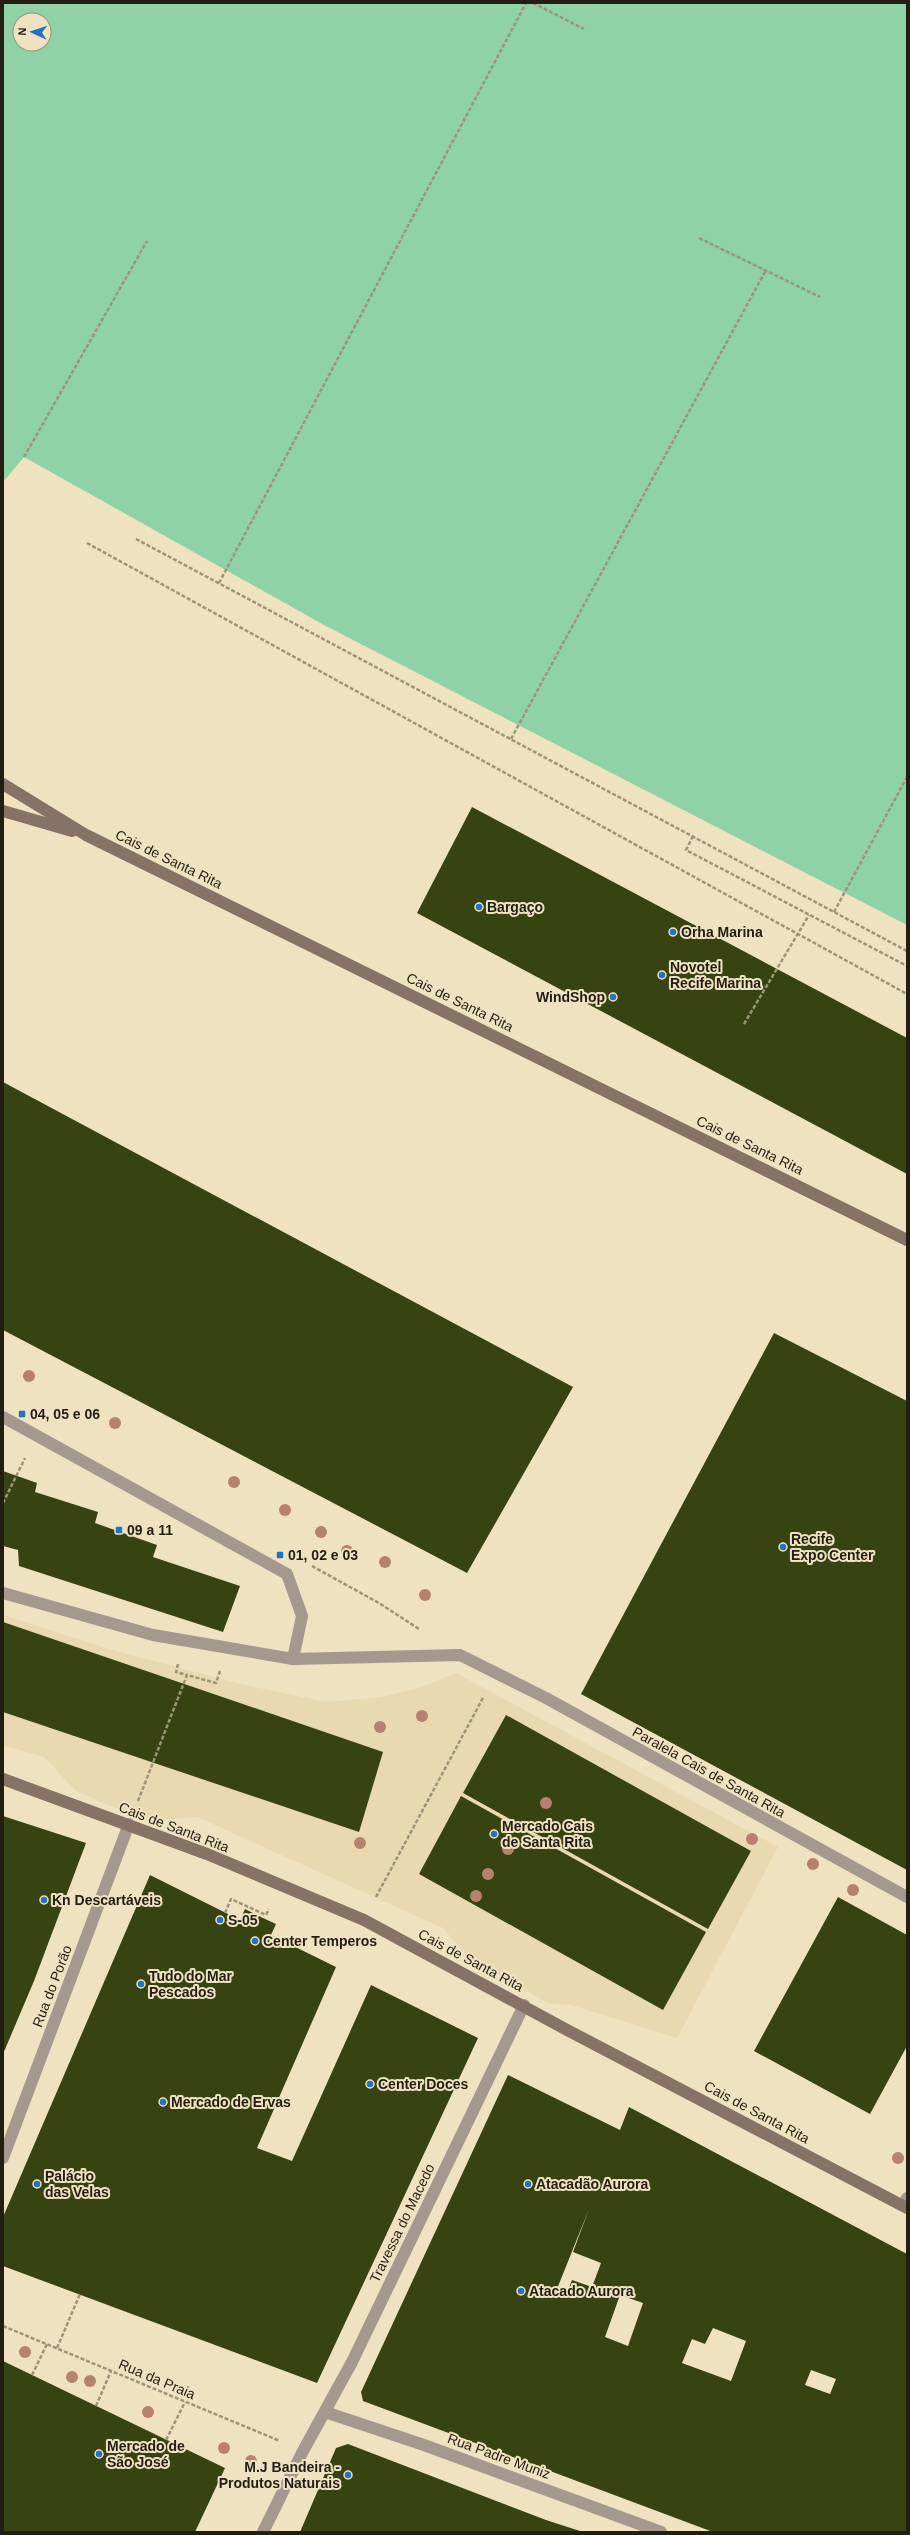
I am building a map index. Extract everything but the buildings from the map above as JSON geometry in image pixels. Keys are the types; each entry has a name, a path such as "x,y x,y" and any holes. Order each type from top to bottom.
{"main road":[{"name":"Cais de Santa Rita","path":"3,784 86,835 907,1240"},
{"path":"3,811 86,835"},
{"name":"Cais de Santa Rita","path":"3,1779 129,1824 207,1854 279,1886 364,1920 906,2204"}],"street":[{"path":"3,1417 287,1574 302,1616 292,1659"},
{"name":"Paralela Cais de Santa Rita","path":"3,1593 153,1635 292,1659 460,1656 497,1673 907,1897"},
{"name":"Rua do Porão","path":"3,2158 129,1824"},
{"name":"Travessa do Macedo","path":"263,2532 303,2450 352,2362 524,2005"},
{"name":"Rua Padre Muniz","path":"325,2412 424,2445 661,2532"}],"path":[{"path":"219,583 526,3"},
{"path":"533,3 584,29"},
{"path":"699,238 820,297"},
{"path":"24,457 146,241"},
{"path":"511,739 766,270"},
{"path":"136,538 907,951"},
{"path":"88,543 797,936 907,994"},
{"path":"834,912 907,777"},
{"path":"693,836 686,850 907,966"},
{"path":"744,1024 809,915"},
{"path":"3,1502 36,1436"},
{"path":"176,1672 216,1683 227,1648"},
{"path":"364,1920 497,1673"},
{"path":"129,1824 187,1674"},
{"path":"263,1918 265,1914 266,1915 279,1886"},
{"path":"225,1912 231,1900 265,1914"},
{"path":"57,2348 80,2294"},
{"name":"Rua da Praia","path":"3,2326 303,2450"},
{"path":"32,2375 47,2344"},
{"path":"96,2406 111,2371"},
{"path":"166,2440 185,2402"}],"shaded area":[{"path":"3,3 907,3 907,925 324,625 24,457 3,482"},
{"name":"Mercado Cais de Santa Rita","path":"3,1615 116,1651 249,1686 326,1702 381,1697 422,1687 456,1673 778,1847 677,2038 571,2005 548,2003 470,1959 443,1928 197,1817 146,1821 76,1791 44,1757 3,1745"}],"place":[{"name":"Bargaço","path":"479,907"},
{"name":"Orha Marina","path":"673,932"},
{"name":"Novotel Recife Marina","path":"662,975"},
{"name":"WindShop","path":"613,997"},
{"name":"04, 05 e 06","path":"22,1414"},
{"name":"09 a 11","path":"119,1530"},
{"name":"Recife Expo Center","path":"783,1547"},
{"name":"01, 02 e 03","path":"280,1555"},
{"name":"Mercado Cais de Santa Rita","path":"494,1834"},
{"name":"Kn Descartáveis","path":"44,1900"},
{"name":"S-05","path":"220,1920"},
{"name":"Center Temperos","path":"255,1941"},
{"name":"Tudo do Mar Pescados","path":"141,1984"},
{"name":"Center Doces","path":"370,2084"},
{"name":"Mercado de Ervas","path":"163,2102"},
{"name":"Palácio das Velas","path":"37,2184"},
{"name":"Atacadão Aurora","path":"528,2184"},
{"name":"Atacado Aurora","path":"521,2291"},
{"name":"Mercado de São José","path":"99,2454"},
{"name":"M.J Bandeira - Produtos Naturais","path":"348,2475"}]}
